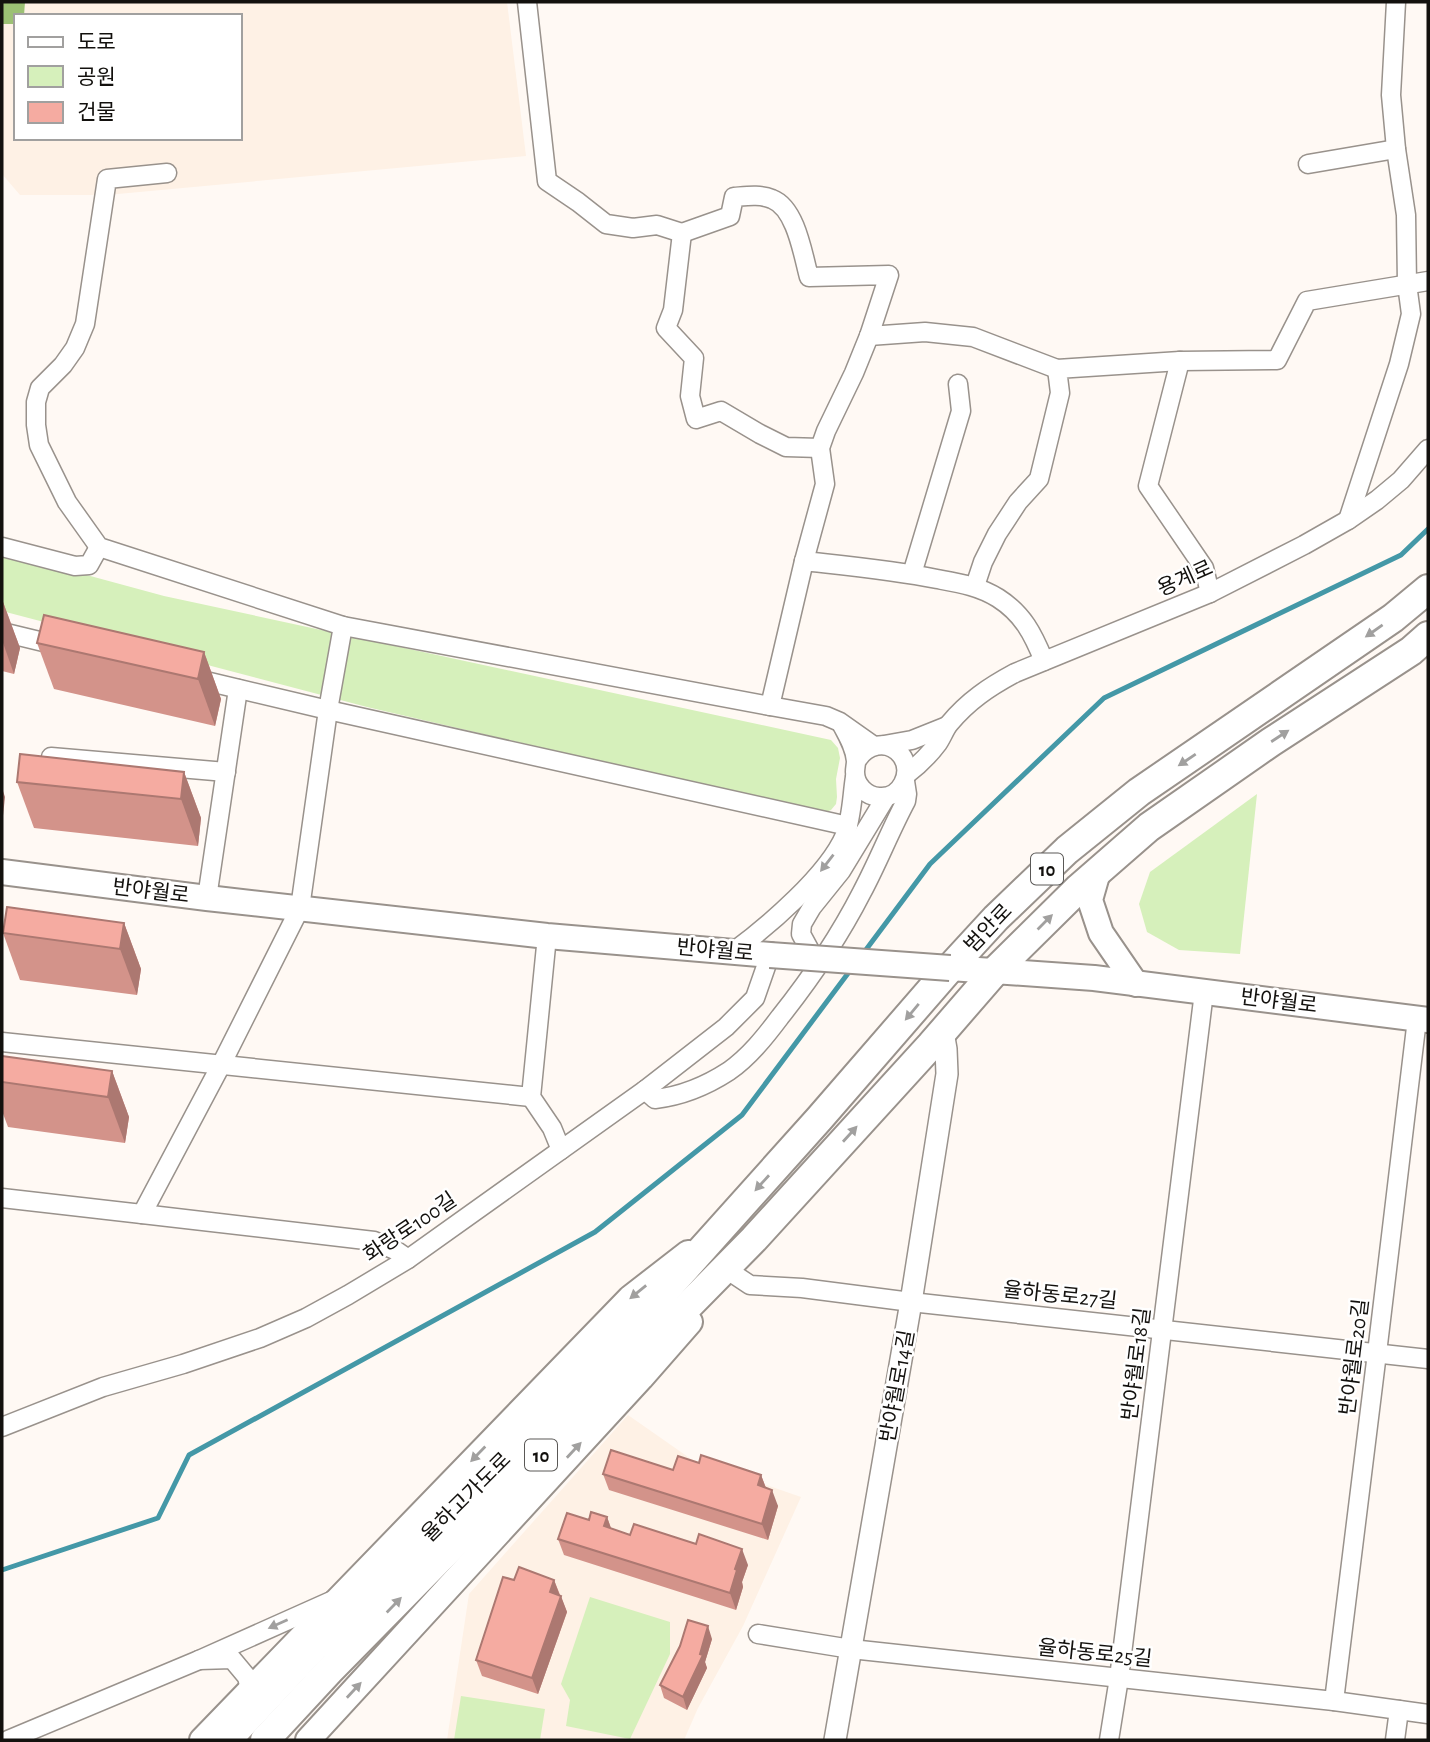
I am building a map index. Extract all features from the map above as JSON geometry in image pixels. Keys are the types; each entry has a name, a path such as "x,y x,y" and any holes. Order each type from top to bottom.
{"highway":[{"name":"범안로","path":"730,1220 950,968 996,918 1067,850 1139,792 1381,626 1428,589"},
{"name":"범안로","path":"754,1239 996,970 1098,872 1149,827 1271,742 1411,651 1428,636"},
{"name":"율하고가도로","path":"227,1740 315,1646 603,1360 730,1220"},
{"name":"율하고가도로","path":"265,1740 329,1671 754,1239"}],"main road":[{"name":"반야월로","path":"2,872 547,936 1094,978 1422,1019"},
{"path":"1098,872 1090,900 1101,933 1136,984"},
{"path":"202,1740 630,1298 730,1220"},
{"path":"311,1739 641,1378 732,1273 754,1239"}],"street":[{"path":"527,2 547,181 606,224 633,228 657,225 682,233 730,216 734,197 759,195 776,200 787,213 797,233 808,277 889,275 869,337 820,448 825,484 770,706"},
{"path":"1348,520 1402,352 1411,314 1406,284 1406,215 1391,95 1396,2"},
{"path":"1308,164 1396,149"},
{"path":"167,173 107,179 85,324 75,348 63,365 40,388 36,402 39,445 67,502 99,547 343,626 826,716 879,745 891,747 903,758 906,801 858,901 802,990 752,1051 729,1071 676,1096 655,1099 645,1090"},
{"path":"682,233 673,310 666,328 694,358 690,396 696,419 720,411 786,447 820,448"},
{"path":"869,337 925,332 973,337 1057,369 1180,361 1277,360 1307,300 1428,281"},
{"path":"1180,361 1148,485 1203,569 1210,593"},
{"path":"975,586 997,534 1018,502 1039,479 1060,393 1057,369"},
{"path":"912,574 961,411 958,384"},
{"name":"용계로","path":"906,778 940,741 947,726 989,687 1015,673 1210,593 1304,545 1377,500 1401,480 1428,449"},
{"path":"2,547 75,566 89,565 99,547"},
{"path":"804,561 912,574 975,586 997,597 1025,622 1044,661"},
{"path":"142,1214 300,908 328,710 343,626"},
{"path":"2,632 81,651"},
{"path":"173,673 848,826"},
{"path":"207,898 239,688"},
{"path":"840,722 849,739 858,785 870,795 886,797 894,794 906,778"},
{"name":"용계로","path":"879,745 912,740 947,726"},
{"path":"733,952 760,933 832,858 848,826 860,755 866,749 879,745"},
{"path":"51,757 226,772"},
{"path":"814,958 801,934 802,924 841,871 886,797"},
{"path":"547,936 531,1097 552,1128 561,1150"},
{"name":"화랑로100길","path":"2,1427 103,1387 260,1338 348,1296 408,1259 645,1090 726,1027 755,998 770,955"},
{"name":"반야월로18길","path":"1110,1740 1204,992"},
{"name":"반야월로20길","path":"1334,1701 1422,1019"},
{"name":"반야월로14길","path":"835,1740 911,1302 947,1074 947,1049 943,1032"},
{"path":"2,1042 531,1097"},
{"path":"2,1198 374,1241 408,1259"},
{"name":"율하동로27길","path":"732,1273 750,1285 802,1288 1428,1359"},
{"path":"8,1740 199,1660 340,1596"},
{"name":"율하동로25길","path":"758,1634 851,1649 1334,1701 1428,1714"},
{"path":"199,1660 232,1659 247,1677 250,1689"},
{"path":"1395,1740 1399,1710"}],"shaded area":[{"path":"25,2 507,2 526,156 107,195 20,195 2,174 2,24 14,24 14,140 242,140 242,14 24,14"},
{"path":"628,1415 691,1459 801,1497 743,1626 698,1708 684,1740 447,1740 469,1594"}],"green space":[{"path":"2,2 25,2 24,14 14,14 14,24 2,24"},
{"path":"2,552 164,596 831,740 838,748 840,758 836,779 836,804 824,813 367,707 2,611"},
{"path":"1257,794 1240,954 1179,950 1147,932 1139,904 1150,872"},
{"path":"590,1597 670,1622 670,1654 630,1739 566,1726 570,1700 561,1684"},
{"path":"461,1696 545,1709 540,1740 454,1740"}],"building":[{"path":"44,615 204,652 198,679 37,643"},
{"path":"20,754 184,772 181,799 17,782"},
{"path":"7,907 124,923 120,949 3,933"},
{"path":"2,1056 112,1071 108,1097 2,1082"},
{"path":"611,1450 673,1470 678,1456 699,1463 701,1455 761,1475 758,1485 772,1490 762,1524 603,1474"},
{"path":"591,1512 607,1517 604,1526 630,1535 634,1524 696,1544 699,1534 742,1549 730,1593 558,1539 567,1513 589,1520"},
{"path":"519,1567 554,1580 550,1592 561,1596 532,1678 476,1660 503,1577 514,1580"},
{"path":"688,1620 708,1626 700,1654 703,1655 683,1697 660,1685 680,1646"}],"waterway":[{"path":"862,955 930,864 1104,698 1401,555 1428,529"},
{"path":"2,1570 158,1518 189,1455 595,1232 742,1115 852,968"}]}
